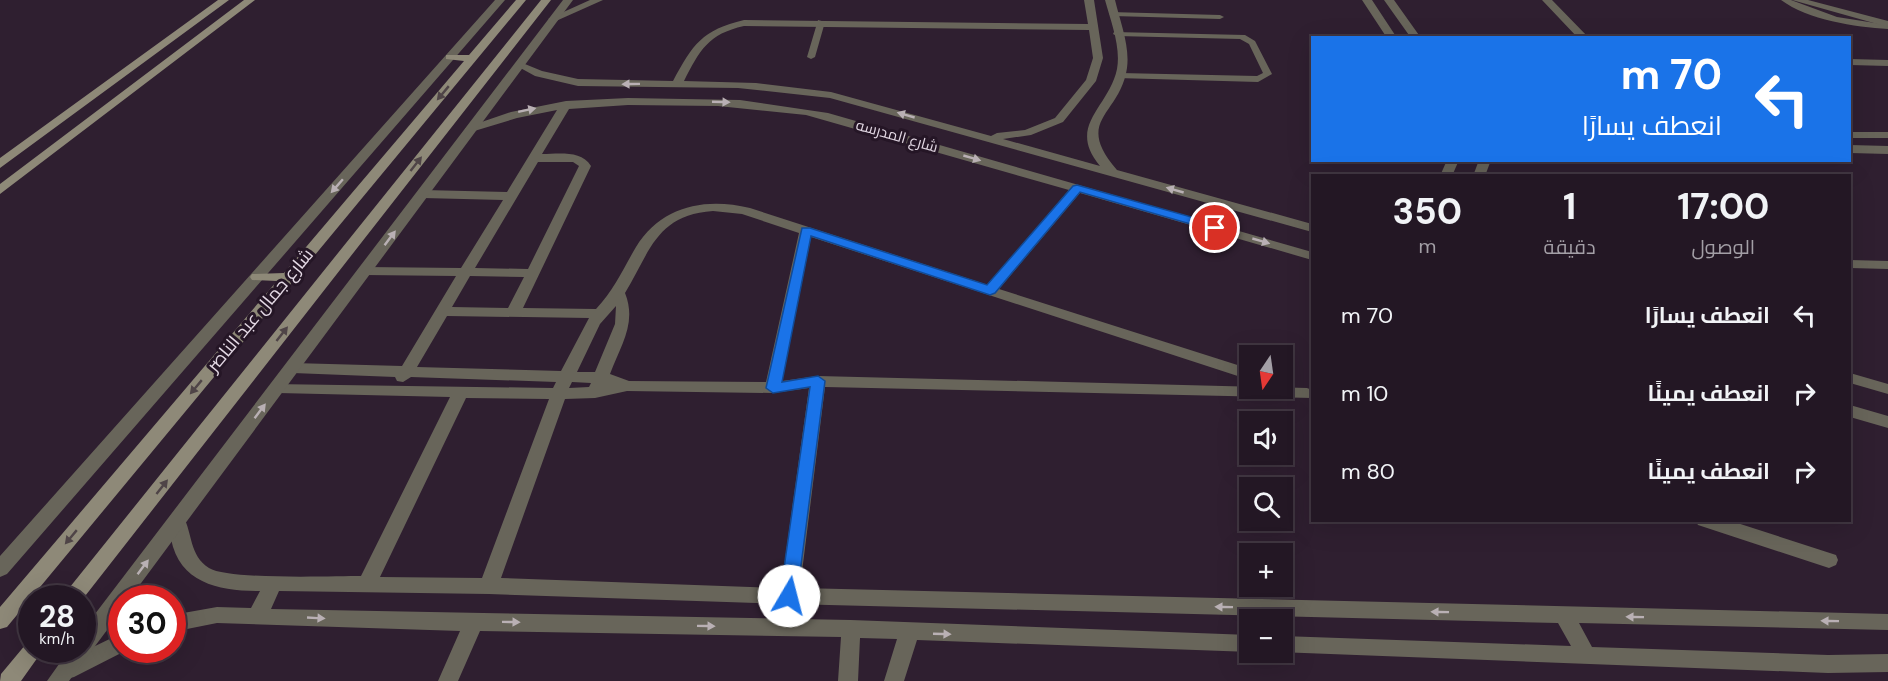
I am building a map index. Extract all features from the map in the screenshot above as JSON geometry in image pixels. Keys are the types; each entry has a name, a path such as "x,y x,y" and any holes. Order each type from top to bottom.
{"main road":[{"path":"0,164 224,0"},
{"path":"0,190 249,0"},
{"name":"شارع جمال عبد الناصر","path":"0,621 521,0"},
{"name":"شارع جمال عبد الناصر","path":"83,585 546,0"},
{"path":"450,57 472,58"},
{"path":"256,277 288,278"},
{"path":"8,681 23,663"}],"street":[{"path":"0,569 500,0"},
{"path":"96,629 568,0"},
{"path":"553,20 598,0"},
{"path":"985,137 1006,136 1036,130 1059,120 1087,88 1096,69 1098,58 1089,0"},
{"path":"1110,0 1122,59 1120,76 1093,126 1091,137 1094,149 1113,173"},
{"path":"1367,0 1391,36"},
{"path":"1389,0 1415,36"},
{"path":"1547,0 1582,36"},
{"path":"1797,0 1888,25"},
{"path":"677,84 704,37 715,31 744,23 821,22 1093,27"},
{"path":"1851,62 1888,63"},
{"name":"شارع المدرسه","path":"520,65 567,82 613,85 760,86 821,93 1311,228"},
{"path":"653,101 661,84"},
{"name":"شارع المدرسه","path":"471,129 517,112 566,104 653,101 748,103 798,110 828,116 1311,256"},
{"path":"395,390 566,104"},
{"path":"1851,135 1888,135"},
{"path":"1002,166 1022,147"},
{"path":"1851,149 1888,150"},
{"path":"513,313 585,166 582,161 574,158 534,158"},
{"path":"990,291 1077,188"},
{"path":"423,194 511,196"},
{"path":"489,586 559,394 599,314 618,293 643,245 662,223 693,209 729,207 1239,371"},
{"path":"773,388 806,231"},
{"path":"1851,264 1888,265"},
{"path":"365,271 532,273"},
{"path":"598,385 622,324 624,309 618,293"},
{"path":"442,311 599,314"},
{"path":"293,368 568,377 598,385 627,386 773,388 818,381 1310,394"},
{"path":"1851,378 1888,389"},
{"path":"789,596 818,381"},
{"path":"278,388 559,394 598,385"},
{"path":"1293,389 1310,394"},
{"path":"366,585 460,393"},
{"path":"1851,411 1888,422"},
{"path":"177,521 183,551 204,575 240,583 489,586 789,596 1888,622"},
{"path":"1710,522 1829,560"},
{"path":"257,616 274,583"},
{"path":"186,621 217,615 851,629 909,633 1239,644"},
{"path":"1564,615 1586,656"},
{"path":"448,681 474,621"},
{"path":"848,681 851,629"},
{"path":"894,681 909,633"},
{"path":"1293,645 1586,656 1888,663"},
{"path":"61,676 108,650"},
{"path":"61,676 71,663"}],"lane":[{"path":"1785,0 1830,20 1857,25 1888,25"},
{"path":"1113,14 1220,17"},
{"path":"811,57 821,22"},
{"path":"1117,34 1242,37 1252,43 1268,74 1258,79 1120,76"}],"route":[{"path":"789,596 818,381 773,388 806,231 990,291 1077,188 1215,228"}]}
